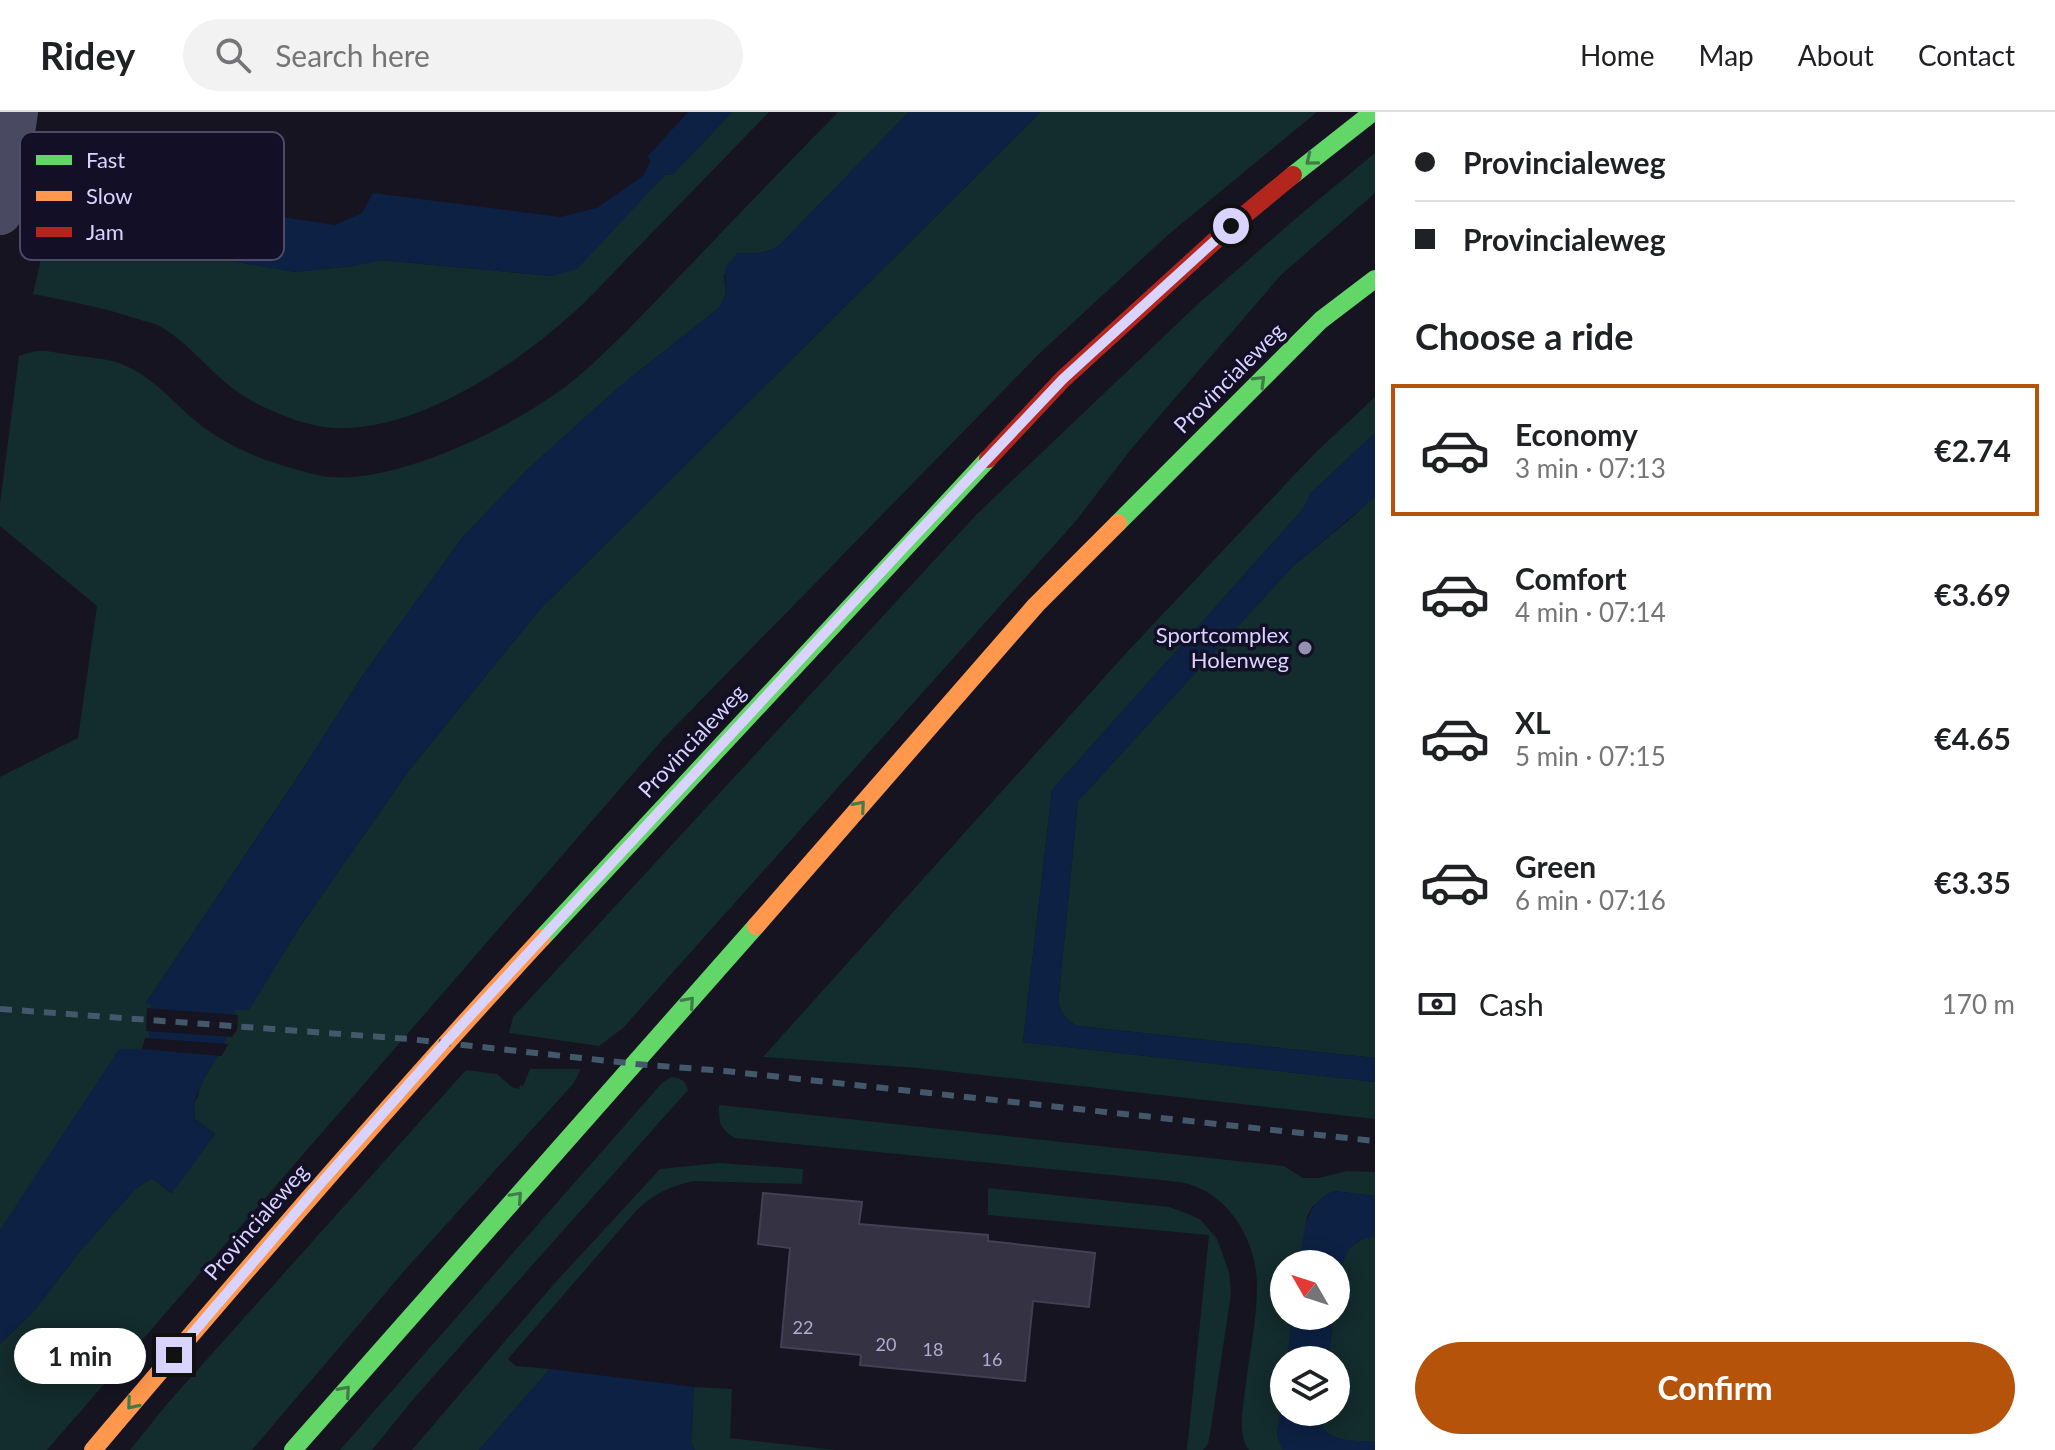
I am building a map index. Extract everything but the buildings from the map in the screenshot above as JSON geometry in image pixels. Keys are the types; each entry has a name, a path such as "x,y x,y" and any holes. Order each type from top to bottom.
{"main road":[{"name":"Provincialeweg","path":"93,1450 445,1043 1063,379 1231,226 1373,112"},
{"name":"Provincialeweg","path":"293,1450 636,1064 1036,605 1321,320 1375,279"}],"street":[{"path":"0,213 16,112"}],"green space":[{"path":"732,112 769,112 585,302 532,347 469,388 436,405 367,426 323,427 274,412 242,395 160,326 97,307 33,294 41,260 225,260 296,272 380,260 552,276 665,175 673,174"},
{"path":"838,112 909,112 780,245 760,253 738,253 724,276 726,293 720,307 619,387 527,470 462,538 363,675 146,1003 152,1004 148,1050 0,1230 0,777 78,738 97,606 0,526 0,504 19,356 46,351 120,363 148,379 206,429 230,444 267,460 318,475 358,476 424,461 492,432 574,380 638,320"},
{"path":"1041,112 1317,112 1169,234 1040,353 663,739 47,1450 0,1450 0,1344 33,1312 80,1251 135,1189 152,1178 171,1193 215,1134 195,1119 194,1105 200,1086 226,1040 235,1010 258,994 301,925 410,769 540,609"},
{"path":"1375,153 1375,193 1281,275 1132,448 1075,522 623,1028 599,1046 509,1033 513,1017 977,514 1198,304"},
{"path":"1375,397 1375,433 1311,493 1303,509 1052,790 1023,1042 1375,1082 1375,1119 919,1068 763,1057 1128,651 1315,453"},
{"name":"Sportcomplex Holenweg","path":"1375,493 1375,1058 1074,1024 1065,1017 1058,1003 1078,801 1292,567 1356,514"},
{"path":"530,1069 581,1069 573,1084 405,1270 252,1450 130,1450 167,1404 466,1070 497,1074 519,1089"},
{"path":"671,1077 682,1080 688,1090 416,1396 372,1450 340,1450 662,1083"},
{"path":"719,1105 1284,1166 1303,1178 1347,1171 1375,1172 1375,1196 1334,1191 1312,1207 1307,1217 1302,1250 1270,1250 1270,1330 1291,1330 1289,1346 1270,1346 1270,1426 1278,1426 1277,1435 1283,1450 1249,1450 1243,1436 1242,1421 1257,1275 1242,1228 1209,1193 1173,1181 735,1138 726,1131 719,1116"},
{"path":"719,1163 803,1169 802,1184 694,1181 656,1195 636,1211 508,1359 516,1366 550,1369 479,1450 412,1450 553,1285 660,1169"},
{"path":"988,1188 1169,1207 1201,1220 1217,1239 1229,1272 1231,1294 1210,1434 1203,1450 1187,1450 1209,1235 988,1215"},
{"path":"1366,1237 1375,1237 1375,1442 1338,1438 1330,1435 1323,1426 1350,1426 1350,1346 1330,1346 1332,1330 1350,1330 1350,1247"},
{"path":"694,1387 732,1389 730,1438 835,1450 695,1450 691,1443"}],"water":[{"path":"688,112 732,112 673,174 665,175 577,269 552,276 381,260 296,272 225,260 284,260 284,217 335,225 362,213 373,193 560,217 597,208 643,176 651,160 647,157"},
{"path":"909,112 1041,112 540,609 410,769 301,925 249,1010 235,1010 233,1029 205,1078 194,1105 195,1119 215,1134 172,1193 152,1178 135,1189 80,1251 33,1312 0,1344 0,1230 119,1049 148,1049 151,1005 146,1003 363,675 462,538 527,470 619,387 720,307 726,293 725,271 738,253 760,253 780,245"},
{"path":"1375,433 1375,497 1292,567 1078,801 1058,1003 1065,1017 1078,1026 1375,1058 1375,1082 1023,1042 1052,790 1303,509 1311,493"},
{"path":"1334,1191 1375,1196 1375,1237 1363,1239 1349,1250 1302,1250 1311,1212 1324,1196"},
{"path":"1291,1330 1332,1330 1330,1346 1289,1346"},
{"path":"550,1369 694,1387 691,1443 695,1450 479,1450"},
{"path":"1278,1426 1323,1426 1330,1435 1338,1438 1375,1442 1375,1450 1283,1450 1277,1435"}],"pier":[{"path":"147,1008 238,1015 237,1030 232,1037 146,1031"},
{"path":"145,1038 228,1044 222,1056 142,1049"}],"railway":[{"path":"0,1009 409,1039 1375,1141"}],"traffic: fast":[{"path":"1293,175 1373,112"},
{"path":"1118,523 1321,320 1375,279"},
{"path":"542,938 988,459"},
{"path":"293,1450 756,926"}],"traffic: slow":[{"path":"756,926 1036,605 1118,523"},
{"path":"93,1450 315,1192 542,938"}],"traffic: jam":[{"path":"988,459 1063,379 1231,226 1293,175"}],"place":[{"name":"Sportcomplex Holenweg","path":"1305,648"}],"route":[{"path":"174,1355 445,1043 909,542 1063,379 1231,226"}]}
